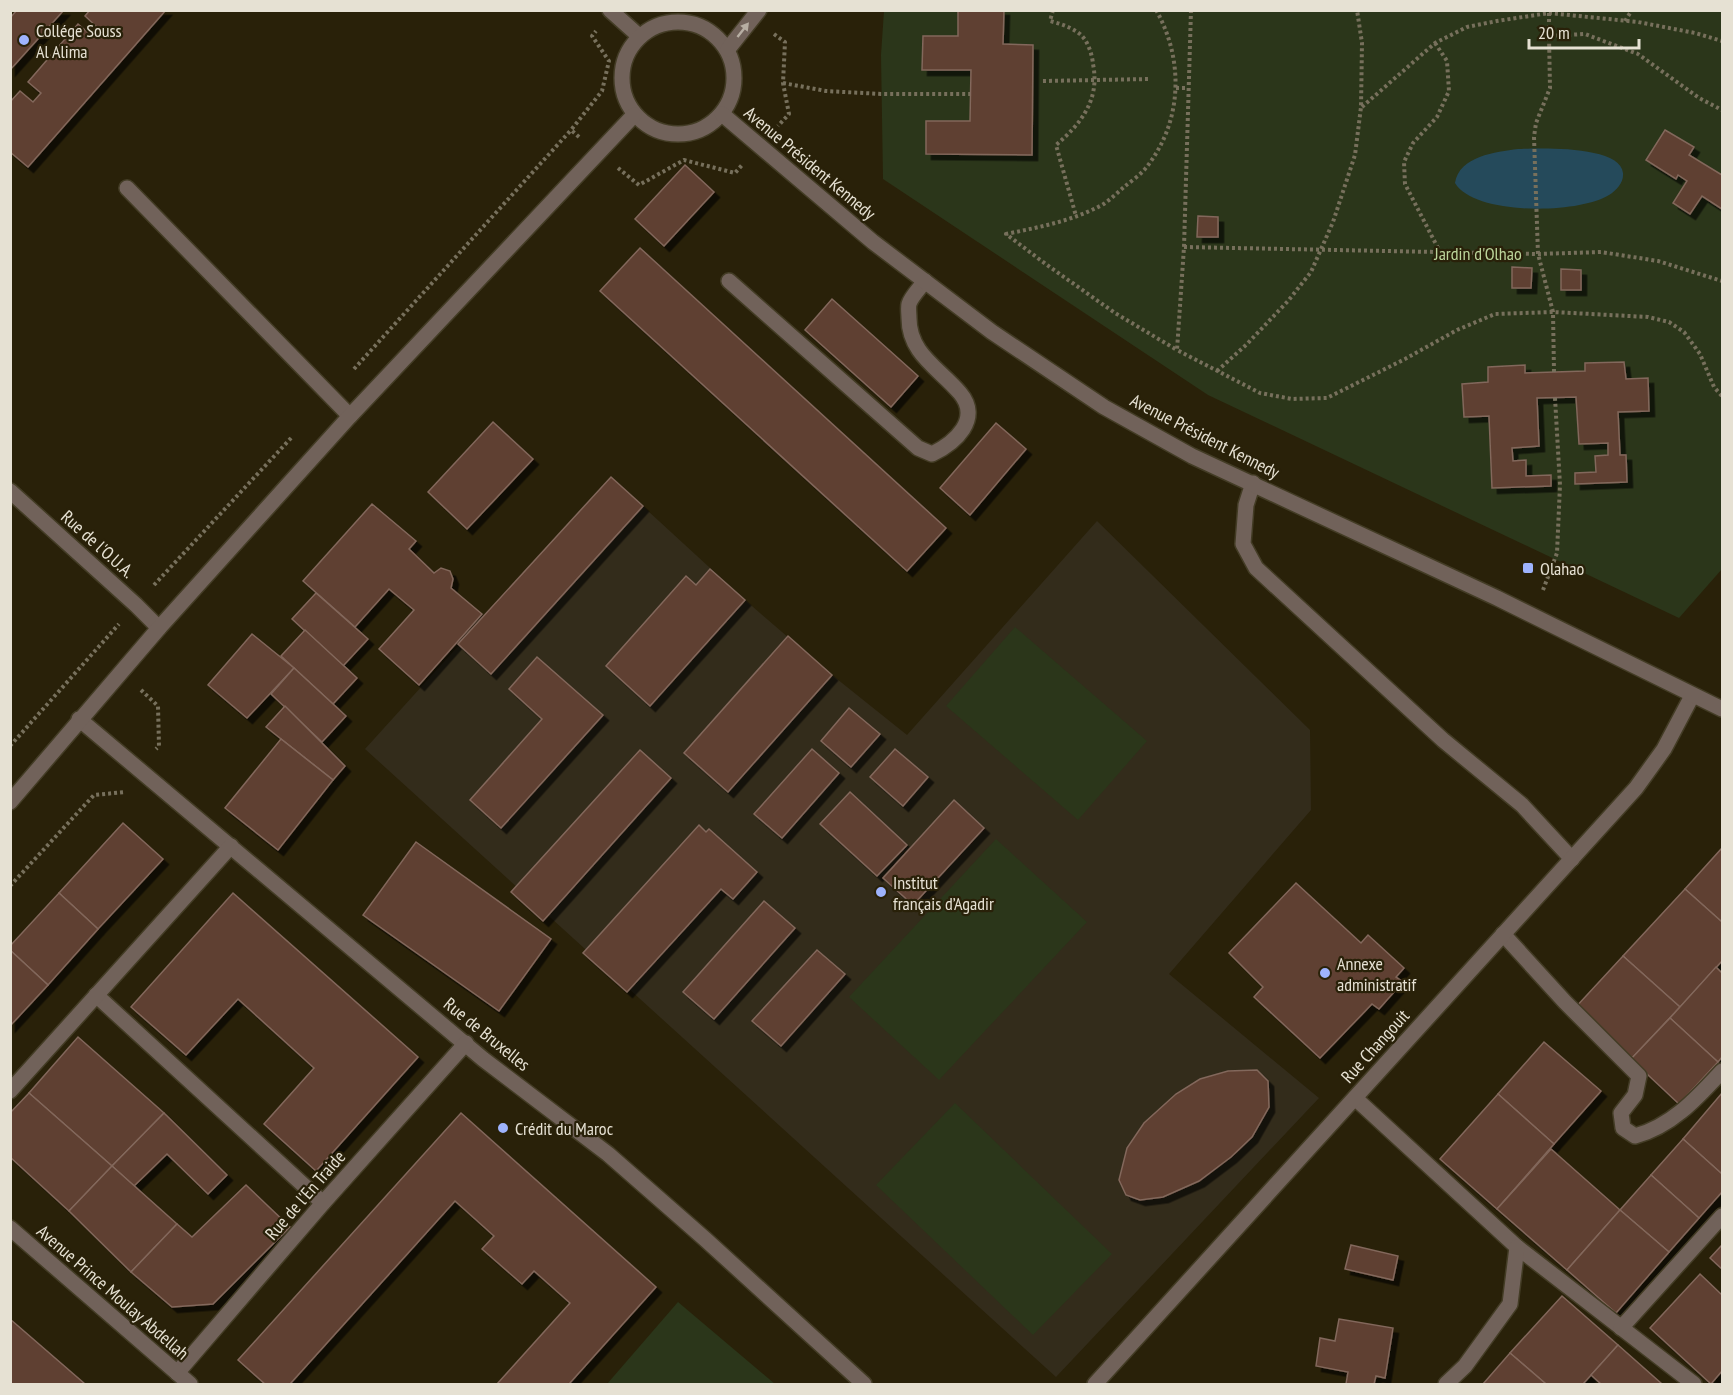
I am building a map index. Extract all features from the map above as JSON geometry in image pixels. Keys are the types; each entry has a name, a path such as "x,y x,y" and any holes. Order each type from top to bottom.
{"street":[{"path":"610,10 639,36"},
{"path":"728,49 756,14"},
{"path":"692,16 728,49 735,71 733,94 722,114 695,132 670,134 646,125 634,115 622,89 623,60 639,36 661,24 692,16"},
{"name":"Avenue Président Kennedy","path":"722,114 873,242 992,332 1104,407 1192,456 1533,616 1722,709"},
{"path":"10,802 159,628 350,416 634,115"},
{"path":"128,188 350,416"},
{"path":"729,281 918,448 932,454 947,446 961,434 967,406 961,394 927,362 914,344 909,325 909,304 925,281"},
{"path":"1253,483 1246,505 1243,544 1256,568 1443,740 1522,805 1572,859"},
{"name":"Rue de l'O.U.A.","path":"10,491 159,628"},
{"name":"Rue Changouit","path":"1095,1384 1636,788 1664,748 1692,696"},
{"name":"Rue de Bruxelles","path":"80,719 483,1059 608,1154 864,1384"},
{"path":"10,1090 231,846"},
{"path":"1503,934 1565,1002 1639,1076 1635,1095 1621,1113 1623,1128 1635,1136 1653,1131 1690,1106 1722,1071"},
{"path":"96,995 323,1203"},
{"name":"Rue de l'En Traide","path":"177,1373 323,1203 466,1043"},
{"path":"1355,1098 1517,1247 1694,1384"},
{"path":"1621,1328 1722,1216"},
{"name":"Avenue Prince Moulay Abdellah","path":"10,1228 190,1384"},
{"path":"1446,1384 1465,1365 1510,1304 1517,1247"}],"path":[{"path":"1053,10 1050,21 1070,27 1082,36 1092,55 1097,81 1086,112 1069,134 1056,145 1076,216"},
{"path":"1156,10 1166,27 1175,69 1176,88 1174,108 1166,134 1144,170 1104,204 1062,222 1006,234 1047,266 1115,313 1177,350 1260,393 1293,399 1327,398 1406,359 1457,330 1495,314 1553,312 1648,317 1669,322 1684,333 1700,354 1714,387 1722,396"},
{"path":"1177,350 1184,247 1191,10"},
{"path":"1216,371 1247,344 1288,302 1311,272 1346,187 1355,155 1361,107 1362,43 1357,10"},
{"path":"1625,21 1632,10"},
{"path":"1361,107 1435,43 1467,27 1549,12 1625,21 1695,33 1722,41"},
{"path":"1549,12 1550,88 1536,123 1534,137 1538,254 1553,312 1554,372"},
{"path":"756,14 785,42 783,83 789,114 760,146"},
{"path":"1549,36 1586,34 1638,54 1699,98 1722,110"},
{"path":"1435,43 1447,61 1449,91 1437,117 1413,143 1404,162 1405,184 1440,252"},
{"path":"1043,81 1149,79"},
{"path":"783,83 826,91 881,94 970,94"},
{"path":"1176,88 1188,88"},
{"path":"331,395 571,130"},
{"path":"1184,247 1538,254 1601,252 1658,261 1722,281"},
{"path":"1533,616 1557,553 1560,485 1555,398"},
{"path":"10,746 136,605 298,430"}],"shaded area":[{"name":"Institut français d’Agadir","path":"611,477 745,600 832,675 907,735 1097,521 1310,730 1311,810 1169,974 1319,1098 1056,1377 365,749"}],"green space":[{"name":"Jardin d'Olhao","path":"884,11 1722,11 1722,569 1679,618 1208,395 883,179 881,55"},
{"path":"1015,627 1147,741 1078,820 946,706"},
{"path":"996,839 1087,922 939,1080 849,997"},
{"path":"955,1103 1112,1254 1033,1335 876,1185"},
{"path":"678,1302 775,1384 607,1384"}],"water":[{"path":"1518,149 1577,150 1609,157 1619,164 1623,173 1622,180 1612,193 1595,201 1552,208 1505,206 1483,201 1466,194 1455,183 1463,167 1471,161 1489,154"}],"building":[{"name":"Collége Souss Al Alima","path":"17,10 64,10 10,70 10,18"},
{"path":"90,10 166,10 28,167 10,152 10,102 20,91 33,102 41,93 28,82 78,24 92,36 99,29 85,16"},
{"path":"958,10 1004,10 1003,44 1033,45 1032,155 926,154 926,121 970,121 971,70 922,70 923,36 958,36"},
{"path":"1665,130 1694,147 1689,155 1722,175 1722,209 1702,196 1690,214 1673,203 1687,181 1678,175 1676,179 1646,160"},
{"path":"685,165 714,192 664,246 635,219"},
{"path":"1198,216 1218,217 1218,237 1197,237"},
{"path":"640,248 946,528 907,571 600,291"},
{"path":"1512,267 1532,268 1531,288 1512,288"},
{"path":"1561,269 1581,270 1581,290 1561,290"},
{"path":"832,299 918,376 891,407 805,330"},
{"path":"1624,362 1626,379 1648,378 1649,411 1618,412 1620,455 1626,455 1627,482 1575,484 1575,473 1596,472 1595,456 1608,455 1608,443 1579,444 1576,397 1537,398 1539,446 1512,448 1513,461 1526,460 1526,476 1551,475 1551,486 1492,488 1489,416 1464,417 1462,384 1488,382 1488,367 1525,365 1525,373 1585,371 1585,363"},
{"path":"493,422 533,459 467,529 428,492"},
{"path":"996,423 1026,449 970,515 940,488"},
{"path":"611,477 643,506 491,674 458,644"},
{"path":"372,504 416,541 409,549 434,573 441,568 450,571 453,579 451,588 482,614 419,685 379,649 414,610 389,589 355,627 303,581"},
{"path":"710,569 745,600 650,706 606,666 686,576 696,585"},
{"path":"316,593 368,639 343,666 292,619"},
{"path":"305,630 357,678 333,704 281,656"},
{"path":"252,634 294,668 247,718 208,685"},
{"path":"788,636 832,675 728,792 684,753"},
{"path":"537,657 603,715 501,828 470,800 542,719 509,689"},
{"path":"294,668 346,716 322,742 271,694"},
{"path":"285,706 345,766 333,780 266,727"},
{"path":"849,708 880,734 851,767 821,741"},
{"path":"281,739 333,780 278,850 225,808"},
{"path":"812,749 839,773 782,838 754,814"},
{"path":"895,749 928,777 903,806 870,777"},
{"path":"640,750 671,778 543,921 511,892"},
{"path":"850,792 907,845 877,876 820,824"},
{"path":"954,800 984,828 913,905 883,878"},
{"path":"123,823 163,859 98,929 59,893"},
{"path":"699,825 706,832 709,829 757,872 733,899 721,889 627,992 583,953"},
{"path":"416,842 551,939 499,1011 363,915"},
{"path":"1722,848 1722,922 1685,889"},
{"name":"Annexe administratif","path":"1296,883 1361,943 1368,935 1404,968 1396,977 1403,982 1379,1009 1372,1004 1320,1058 1254,997 1263,987 1229,953"},
{"path":"1685,889 1722,922 1722,961 1680,1007 1623,956"},
{"path":"59,893 98,929 48,985 10,950 10,946"},
{"path":"233,893 418,1057 316,1171 264,1124 314,1068 238,999 186,1055 131,1007"},
{"path":"764,901 795,928 714,1019 683,992"},
{"path":"10,950 48,985 10,1026"},
{"path":"817,950 845,974 781,1046 752,1021"},
{"path":"1623,956 1680,1007 1631,1059 1575,1008"},
{"path":"1716,967 1722,973 1722,1057 1718,1062 1670,1018"},
{"path":"1670,1018 1718,1062 1679,1104 1631,1059"},
{"path":"78,1037 164,1113 112,1166 29,1093"},
{"path":"1544,1042 1601,1091 1554,1144 1498,1094"},
{"path":"1257,1070 1268,1081 1269,1107 1252,1137 1231,1157 1199,1181 1163,1197 1140,1200 1126,1195 1119,1180 1127,1148 1144,1123 1176,1094 1200,1079 1228,1071"},
{"path":"29,1093 112,1166 69,1211 10,1157 10,1113"},
{"path":"1722,1093 1722,1174 1683,1139"},
{"path":"1498,1094 1554,1144 1497,1209 1440,1159"},
{"path":"164,1113 227,1175 208,1194 167,1154 134,1186 112,1166"},
{"path":"461,1113 656,1287 569,1384 497,1384 570,1303 534,1271 522,1284 482,1249 494,1236 455,1201 290,1384 265,1384 238,1360"},
{"path":"1683,1139 1722,1174 1722,1192 1699,1218 1651,1175"},
{"path":"1551,1149 1620,1210 1567,1270 1497,1209"},
{"path":"112,1166 177,1224 131,1272 69,1211"},
{"path":"1651,1175 1699,1218 1669,1252 1620,1210"},
{"path":"246,1185 290,1227 213,1304 172,1307 131,1272 177,1224 192,1237"},
{"path":"1620,1210 1669,1252 1616,1313 1567,1270"},
{"path":"1351,1245 1398,1256 1393,1280 1345,1269"},
{"path":"1722,1245 1722,1269 1710,1258"},
{"path":"1700,1274 1722,1295 1722,1371 1711,1384 1650,1328"},
{"path":"1562,1296 1618,1345 1583,1384 1546,1384 1510,1353"},
{"path":"10,1319 85,1384 10,1384"},
{"path":"1339,1319 1393,1328 1385,1378 1376,1376 1374,1384 1346,1384 1348,1372 1316,1366 1320,1338 1335,1341"},
{"path":"1618,1345 1662,1384 1601,1384 1591,1375"},
{"path":"1510,1353 1546,1384 1483,1384"}],"place":[{"name":"Collége Souss Al Alima","path":"24,40"},
{"name":"Olahao","path":"1528,568"},
{"name":"Institut français d’Agadir","path":"881,892"},
{"name":"Annexe administratif","path":"1325,973"},
{"name":"Crédit du Maroc","path":"503,1128"}]}
